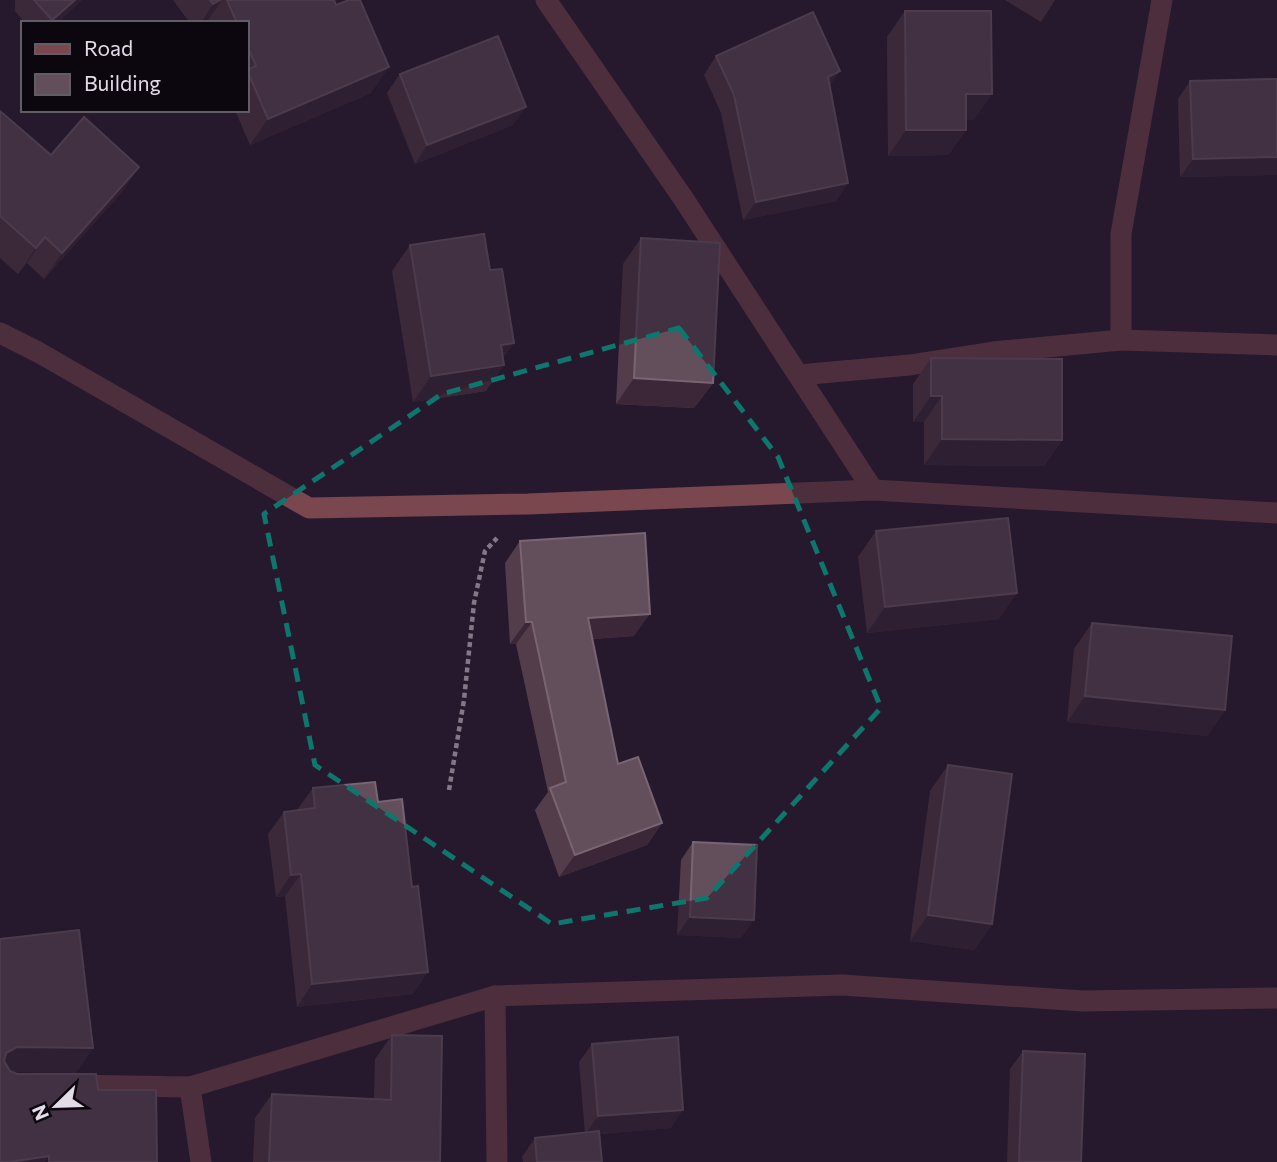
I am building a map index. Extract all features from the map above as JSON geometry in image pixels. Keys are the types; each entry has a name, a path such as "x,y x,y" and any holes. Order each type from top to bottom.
{"street":[{"path":"546,0 683,198 873,490"},
{"path":"1121,340 1121,234 1162,0"},
{"path":"0,334 38,352 309,508 528,504 873,490 1277,513"},
{"path":"799,375 1121,340 1277,345"},
{"path":"54,1085 190,1087 495,996 842,985 1083,1002 1277,998"},
{"path":"495,996 497,1162"},
{"path":"190,1087 201,1162"}],"path":[{"path":"449,790 464,700 474,603 485,551 528,504"}],"highlighted area":[{"path":"679,328 778,457 881,708 707,898 552,924 315,765 264,514 442,394"}],"building":[{"path":"34,0 75,0 52,20"},
{"path":"227,0 334,0 336,5 349,0 360,0 389,67 268,119 248,72 248,70 256,66 248,47 248,21 236,21"},
{"path":"905,11 991,11 992,94 966,94 966,130 906,130"},
{"path":"813,12 840,71 828,77 848,183 756,202 734,95 716,56"},
{"path":"498,36 526,107 427,145 400,74"},
{"path":"1277,79 1277,157 1193,159 1190,81"},
{"path":"0,111 51,155 84,117 139,167 62,253 45,237 36,248 0,216"},
{"path":"484,234 490,270 502,269 514,343 501,345 504,365 431,376 410,245"},
{"path":"641,238 720,243 713,383 634,378"},
{"path":"931,358 1062,359 1062,440 942,439 942,396 931,396"},
{"path":"1008,518 1017,593 885,607 876,531"},
{"path":"645,533 650,614 588,618 618,764 638,757 662,823 575,855 550,788 566,782 532,622 526,622 520,541"},
{"path":"1092,623 1232,636 1225,710 1085,696"},
{"path":"948,765 1012,774 992,924 928,915"},
{"path":"375,782 378,802 402,799 412,887 418,886 428,972 312,984 301,874 291,875 284,812 315,808 313,788"},
{"path":"693,842 757,845 754,920 690,917"},
{"path":"79,930 93,1048 17,1047 6,1053 4,1061 10,1071 17,1074 96,1074 98,1090 156,1090 157,1162 49,1162 49,1156 0,1162 0,939"},
{"path":"392,1035 442,1036 440,1162 269,1162 272,1094 391,1100"},
{"path":"678,1037 683,1110 598,1116 592,1044"},
{"path":"1023,1051 1085,1054 1081,1162 1019,1162"},
{"path":"599,1131 602,1162 537,1162 535,1138"}]}
